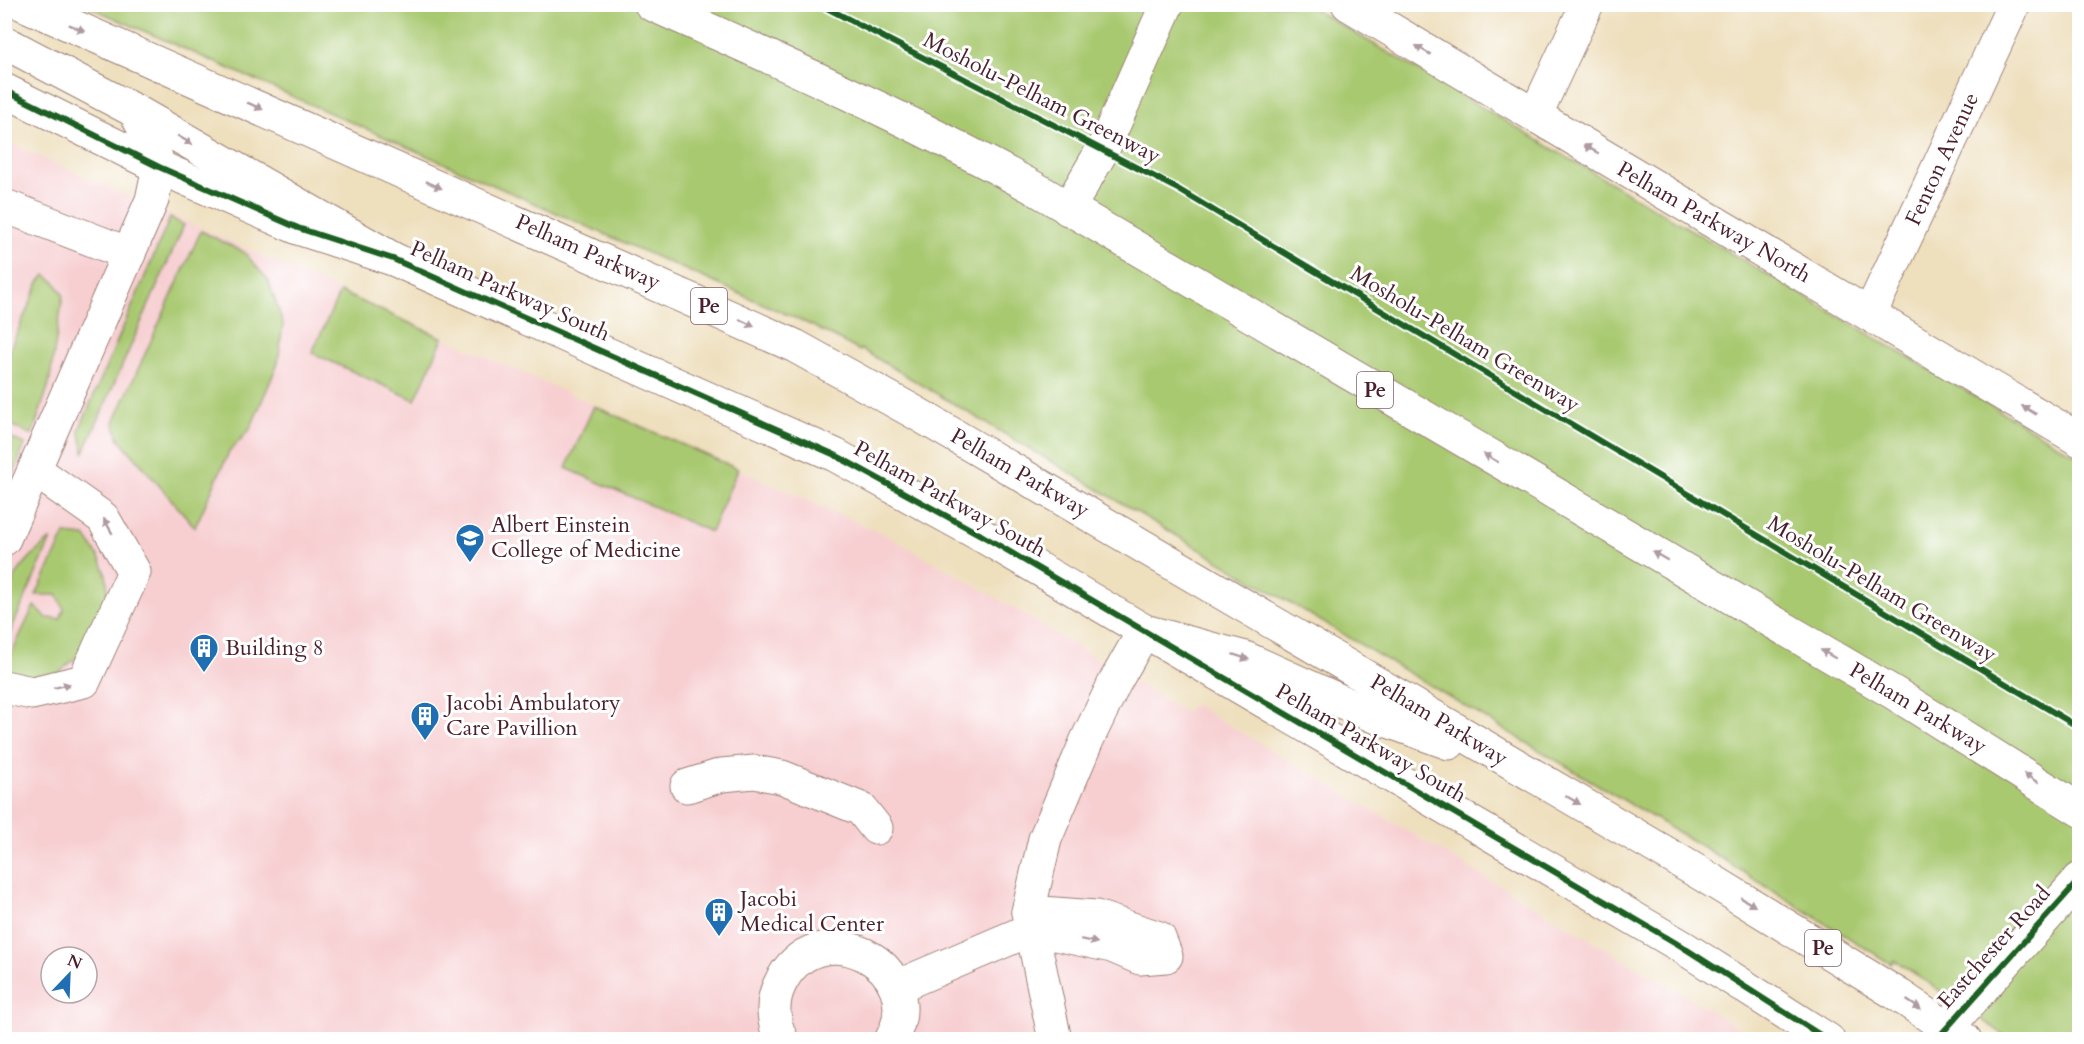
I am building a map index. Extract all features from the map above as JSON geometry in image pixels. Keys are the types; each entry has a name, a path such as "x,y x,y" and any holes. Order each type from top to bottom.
{"main road":[{"name":"Pelham Parkway","path":"23,4 795,346 906,407 1341,661 1522,771 1773,916 1950,1035"},
{"name":"Pelham Parkway","path":"651,4 917,125 1068,209 1894,693 2079,810"},
{"path":"1068,209 1103,149 1167,4"},
{"name":"Pelham Parkway North","path":"1348,4 2079,440"},
{"path":"1535,117 1587,4"},
{"name":"Fenton Avenue","path":"1870,314 2014,4"},
{"path":"4,42 135,111 393,260"},
{"name":"Pelham Parkway South","path":"4,90 159,167 298,228 393,260 835,455 981,535 1681,946 1827,1040"},
{"path":"4,539 152,200 159,167 151,142 135,111"},
{"path":"5,206 129,254"},
{"path":"4,687 32,693 84,681 134,572 103,518 35,470"},
{"path":"1055,1040 1030,921 1045,839 1115,682 1144,631 1245,658 1369,714 1522,771"},
{"path":"687,786 722,775 754,772 782,777 861,809 876,828"},
{"name":"Eastchester Road","path":"1950,1035 2079,879"},
{"path":"896,987 1030,921"},
{"path":"782,1040 773,1012 775,993 784,975 797,961 814,951 833,947 853,949 871,957 886,970 896,987 900,1009 897,1030 891,1040"}],"shaded area":[{"name":"Albert Einstein College of Medicine","path":"5,141 887,536 985,591 1186,713 1193,704 1758,1039 5,1040"}],"green space":[{"path":"85,5 1307,5 2079,457 2079,1039 2010,1039 1899,963 1894,960 1891,964 1703,847 861,349 860,351 813,326"},
{"path":"170,218 184,225 84,452 79,430"},
{"path":"201,231 244,252 268,280 283,323 278,363 250,429 229,452 195,527 119,439 114,422"},
{"path":"45,275 55,282 63,295 49,384 32,435 5,422 5,361 39,282"},
{"path":"340,292 443,338 415,400 312,353"},
{"path":"594,406 738,469 711,532 566,468"},
{"path":"5,436 25,444 5,497"},
{"path":"65,534 85,536 102,563 107,581 107,593 101,618 81,652 63,669 39,682 15,676 6,665 34,606 47,618 60,619 64,609 57,595 36,595"},
{"path":"51,539 5,644 8,597 17,573"}],"cycle path":[{"name":"Mosholu-Pelham Greenway","path":"819,4 1176,188 2080,728"},
{"path":"4,90 159,167 298,228 393,259 835,455 981,535 1681,946 1828,1040"},
{"path":"1936,1040 2080,879"}],"place":[{"name":"Albert Einstein College of Medicine","path":"470,564"},
{"name":"Building 8","path":"204,674"},
{"name":"Jacobi Ambulatory Care Pavillion","path":"425,742"},
{"name":"Jacobi Medical Center","path":"719,938"}]}
